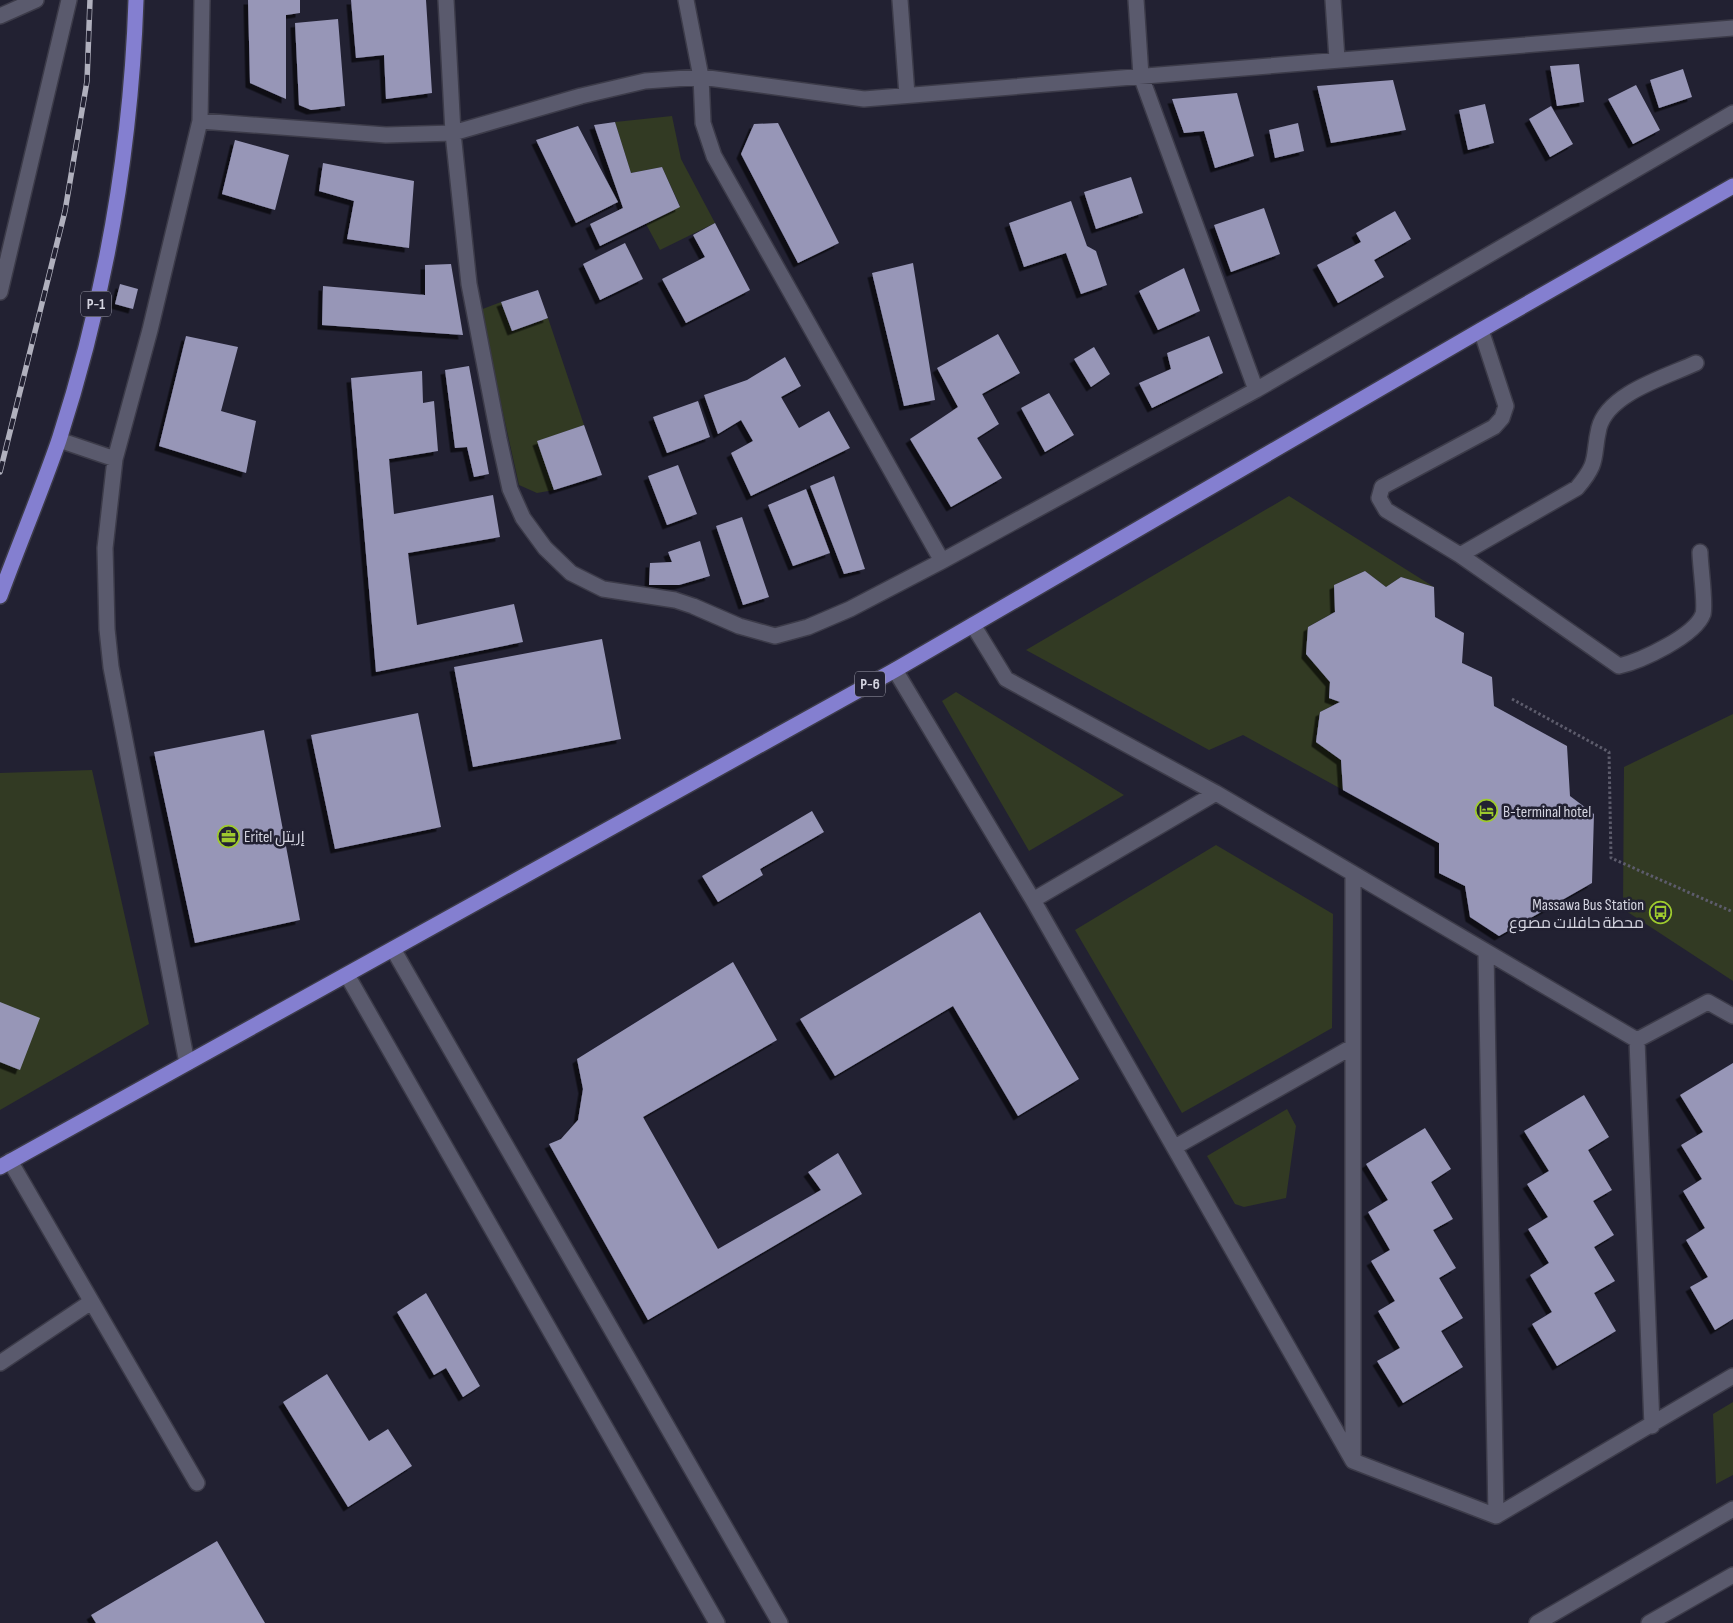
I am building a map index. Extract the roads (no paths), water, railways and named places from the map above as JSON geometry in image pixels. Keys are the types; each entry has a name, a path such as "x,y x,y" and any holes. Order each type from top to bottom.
{"highway":[{"name":"P-1","path":"0,596 59,440 93,318 119,196 134,42 136,0"},
{"name":"P-6","path":"5,1164 895,670 1733,186"}],"street":[{"path":"0,16 36,0"},
{"path":"0,292 69,0"},
{"path":"187,1063 111,667 107,629 105,548 115,459 150,330 200,121 202,0"},
{"path":"446,0 452,133 469,284 488,390 510,489 523,518 545,548 571,573 603,589 675,600 739,626 775,636 808,627 850,609 1256,390 1733,112"},
{"path":"686,0 701,77 703,123 714,156 942,561"},
{"path":"900,0 908,95"},
{"path":"1136,0 1141,76 1256,390"},
{"path":"1333,0 1337,59"},
{"path":"200,121 386,135 452,133 581,96 645,81 701,77 864,99 1733,28"},
{"path":"1481,330 1506,406 1502,418 1494,427 1382,487 1379,498 1386,510 1460,555 1619,666 1632,663 1681,638 1694,627 1703,613 1700,552"},
{"path":"1460,555 1577,488 1588,475 1595,461 1599,428 1605,413 1620,398 1696,363"},
{"path":"59,440 115,459"},
{"path":"973,625 1006,680 1216,793 1637,1040"},
{"path":"895,670 1032,900 1175,1147 1352,1460 1496,1516"},
{"path":"1032,900 1216,793"},
{"path":"1352,1460 1353,875"},
{"path":"393,949 780,1623"},
{"path":"1486,952 1496,1516"},
{"path":"347,975 717,1623"},
{"path":"1637,1040 1708,1002 1733,1016"},
{"path":"1637,1040 1652,1426"},
{"path":"1175,1147 1352,1047"},
{"path":"5,1164 91,1302 197,1483"},
{"path":"0,1363 91,1302"},
{"path":"1496,1516 1652,1426 1733,1376"},
{"path":"1537,1623 1733,1509"},
{"path":"1649,1623 1733,1575"}],"railway":[{"path":"0,472 65,211 87,81 90,0"}],"place":[{"name":"B-terminal hotel","path":"1487,811"},
{"name":"Eritel إريتل","path":"228,836"},
{"name":"Massawa Bus Station محطة حافلات مصوع","path":"1660,913"}]}
